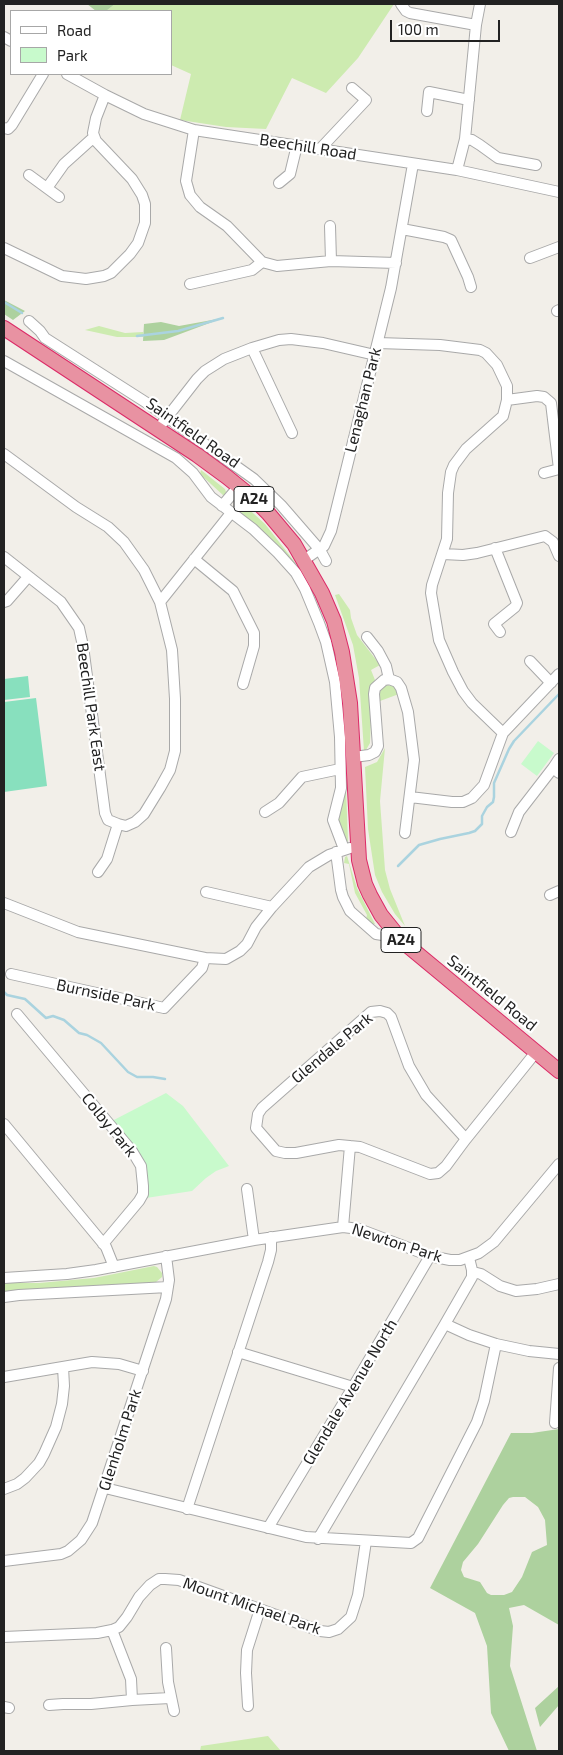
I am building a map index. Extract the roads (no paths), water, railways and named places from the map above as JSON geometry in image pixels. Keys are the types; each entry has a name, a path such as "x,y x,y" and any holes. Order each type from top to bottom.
{"highway":[{"name":"Saintfield Road","path":"4,328 158,429 239,486 273,518 304,560 334,621 342,652 350,703 354,757 346,849 359,860 365,884 376,908 402,941 559,1071"}],"street":[{"path":"401,4 410,13 476,25"},
{"path":"457,170 465,139 476,25 480,4"},
{"path":"4,128 8,129 12,125 42,75"},
{"name":"Beechill Road","path":"68,75 144,114 194,130 457,170 559,192"},
{"path":"320,149 366,100 352,88"},
{"path":"427,111 429,92 469,100"},
{"path":"4,248 57,274 80,278 104,276 117,268 138,243 145,223 145,204 142,195 132,179 110,157 93,133 96,118 105,95"},
{"path":"194,130 186,181 190,195 200,207 227,226 262,262 277,266 331,261 396,263"},
{"path":"47,188 64,164 94,137"},
{"path":"465,139 472,140 498,158 536,165"},
{"path":"279,183 290,174 298,145"},
{"name":"Lenaghan Park","path":"304,560 320,550 331,531 378,344 396,263 413,164"},
{"path":"29,175 59,197"},
{"path":"330,226 331,261"},
{"path":"402,229 444,236 451,240 472,287"},
{"path":"530,258 559,247"},
{"path":"190,284 252,270 262,262"},
{"name":"Saintfield Road","path":"29,321 45,338 167,417 261,485 320,550 326,561"},
{"path":"158,429 196,379 205,371 224,359 252,348 278,340 292,339 322,343 375,355"},
{"path":"378,344 440,345 480,350 492,359 507,386 507,400 503,416 466,449 451,472 448,493 448,530 431,593 440,640 463,691 472,703 502,733"},
{"path":"252,348 292,433"},
{"name":"Saintfield Road","path":"4,361 168,453 193,473 211,497 253,529 288,563 305,589 312,604 326,642 335,682 340,794 333,820 346,849 343,898 350,911 376,934 402,941"},
{"path":"507,400 537,396 544,397 551,403 559,469 544,473"},
{"path":"4,454 76,507 108,527 124,542 144,570 160,602 172,650 175,699 175,751 170,770 144,814 135,822 126,826 118,824 107,859 98,872"},
{"path":"222,506 239,486"},
{"path":"160,602 231,513"},
{"path":"443,554 463,555 545,536 553,542 559,556"},
{"path":"496,548 516,603 514,607 494,624 500,632"},
{"name":"Beechill Park East","path":"4,557 61,602 79,628 84,646 105,814 108,820 118,824"},
{"path":"194,560 233,591 254,632 254,646 243,684"},
{"path":"4,602 28,577"},
{"path":"367,637 386,666 389,679"},
{"path":"530,661 551,683"},
{"path":"410,797 452,802 463,802 472,798 484,785 502,733 559,674"},
{"path":"354,757 369,755 375,752 378,746 375,688 378,683 389,679 397,682 403,693 408,712 414,750 405,832"},
{"path":"511,832 519,812 556,771 559,759"},
{"path":"265,812 279,803 302,778 340,769"},
{"path":"4,903 78,932 205,958 226,959 240,951 247,944 256,927 309,866 320,859 346,849"},
{"path":"206,892 272,907"},
{"path":"371,930 386,923"},
{"name":"Burnside Park","path":"12,974 164,1008 202,968 205,958"},
{"name":"Glendale Park","path":"466,1138 426,1095 409,1066 391,1017 387,1013 380,1011 371,1012 262,1108 256,1122 256,1128 266,1141 276,1151 285,1154 339,1145 360,1147 430,1174 438,1173 446,1166 466,1138 536,1052"},
{"name":"Colby Park","path":"17,1014 132,1151 141,1166 143,1194 103,1244"},
{"path":"4,1124 103,1244 114,1267"},
{"path":"343,1226 350,1146"},
{"name":"Newton Park","path":"4,1278 67,1274 114,1267 270,1237 343,1226 359,1229 430,1256 450,1260 469,1258 494,1242 559,1164"},
{"path":"247,1189 254,1240"},
{"path":"187,1509 268,1262 272,1244 270,1237"},
{"name":"Glenholm Park","path":"4,1561 52,1557 68,1551 81,1540 92,1524 166,1299 169,1272 166,1256"},
{"name":"Glendale Avenue North","path":"268,1528 430,1256"},
{"path":"318,1539 470,1281 473,1272 469,1258"},
{"path":"473,1272 485,1276 500,1286 516,1291 559,1284"},
{"path":"4,1297 168,1287"},
{"path":"445,1324 496,1344 529,1351 559,1354"},
{"path":"105,1488 318,1539 411,1544 418,1538 481,1411 496,1344"},
{"path":"238,1352 353,1387"},
{"path":"4,1377 105,1362 143,1371"},
{"path":"4,1489 17,1484 25,1478 39,1463 44,1454 56,1427 62,1404 64,1386 63,1367"},
{"path":"555,1423 559,1368"},
{"name":"Mount Michael Park","path":"112,1630 119,1627 128,1617 139,1597 150,1585 159,1579 179,1580 320,1631 329,1632 338,1629 351,1617 355,1607 366,1541"},
{"path":"248,1706 247,1650 260,1609"},
{"path":"4,1637 97,1633 112,1630 131,1679 132,1700"},
{"path":"166,1648 170,1698 174,1711"},
{"path":"49,1705 170,1698"}],"waterway":[{"path":"4,302 22,313"},
{"path":"137,336 178,331 223,318"},
{"path":"398,866 419,845 469,833 475,831 482,824 482,816 487,807 493,802 494,783 509,749 514,741 559,694"},
{"path":"4,992 7,995 25,999 46,1018 53,1016 64,1020 79,1033 101,1043 128,1072 137,1077 165,1079"}]}
